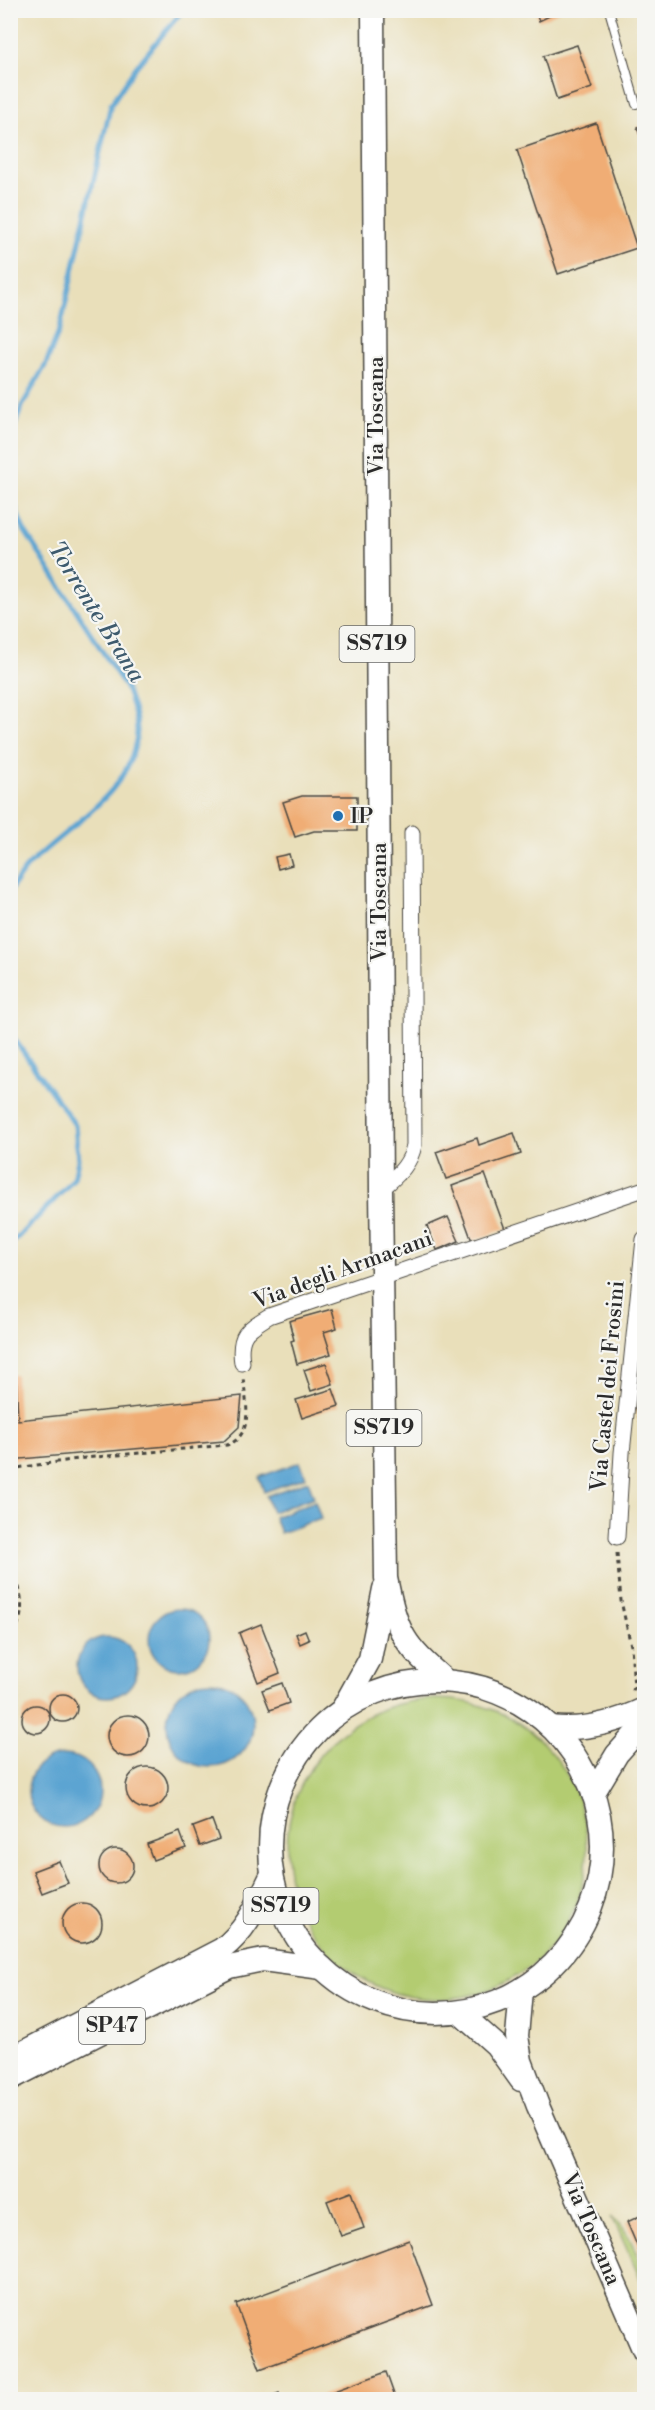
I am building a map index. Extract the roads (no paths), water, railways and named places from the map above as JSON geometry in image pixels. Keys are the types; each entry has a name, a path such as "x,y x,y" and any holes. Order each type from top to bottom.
{"main road":[{"name":"Via Toscana","path":"343,1708 370,1659 386,1578 373,10"},
{"name":"Via Toscana","path":"386,1578 396,1619 407,1644 446,1681"},
{"name":"SS719","path":"446,1681 470,1684 503,1695 533,1712 551,1727 576,1758 593,1794 598,1813 602,1850 601,1869 592,1905 575,1939 536,1980 501,2000 459,2012 426,2013 386,2006 348,1988 322,1968 304,1948 289,1925 272,1874 270,1855 272,1817 283,1780 309,1740 343,1708 393,1686 411,1682 446,1681"},
{"path":"551,1727 572,1730 599,1725 645,1709"},
{"path":"593,1794 617,1754 645,1724"},
{"name":"SP47","path":"10,2058 222,1949 244,1929 272,1874"},
{"name":"SP47","path":"10,2079 229,1967 263,1960 322,1968"},
{"name":"Via Toscana","path":"520,1990 518,2044 538,2106 645,2351"},
{"name":"Via Toscana","path":"459,2012 496,2045 538,2106"}],"street":[{"path":"381,1190 409,1162 415,1137 412,833"},
{"name":"Via degli Armacani","path":"242,1363 241,1339 256,1324 269,1316 645,1189"},
{"name":"Via Castel dei Frosini","path":"617,1538 622,1453 645,1239"}],"lane":[{"path":"609,10 636,105"}],"water":[{"path":"300,1462 306,1477 264,1492 259,1477"},
{"path":"308,1481 314,1497 272,1512 266,1496"},
{"path":"315,1501 321,1518 280,1533 274,1517"},
{"path":"173,1609 185,1609 196,1614 204,1622 209,1639 207,1651 196,1664 185,1669 173,1669 162,1664 154,1656 149,1645 149,1633 154,1622 162,1614"},
{"path":"101,1637 113,1637 124,1642 132,1650 137,1667 135,1679 124,1692 113,1697 101,1697 90,1692 82,1684 77,1673 77,1661 82,1650 90,1642"},
{"path":"210,1681 234,1688 246,1700 253,1724 246,1748 234,1760 210,1767 186,1760 174,1748 167,1724 174,1700 186,1688"},
{"path":"64,1755 84,1761 94,1771 100,1791 94,1811 84,1821 64,1827 44,1821 34,1811 28,1791 34,1771 44,1761"}],"waterway":[{"name":"Torrente Brana","path":"10,438 22,406 46,364 60,328 111,104 136,67 183,10"},
{"name":"Torrente Brana","path":"10,486 24,530 126,688 137,726 133,754 123,774 110,792 26,868 10,891"},
{"name":"Torrente Brana","path":"10,1033 75,1125 78,1160 74,1178 10,1245"}],"place":[{"name":"IP","path":"338,816"}]}
